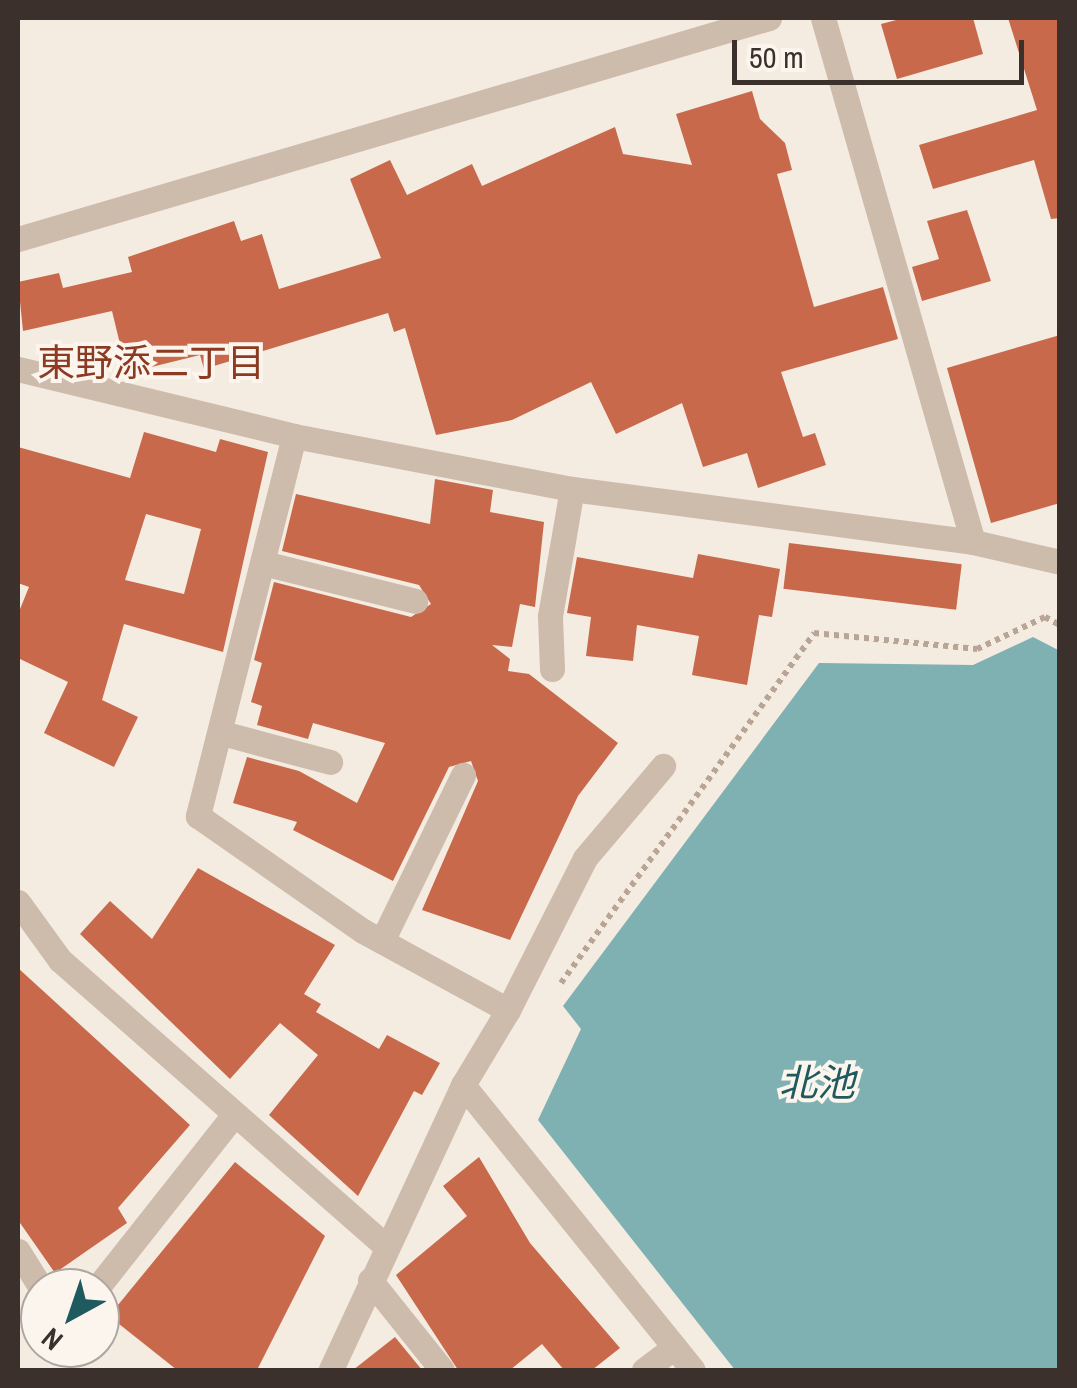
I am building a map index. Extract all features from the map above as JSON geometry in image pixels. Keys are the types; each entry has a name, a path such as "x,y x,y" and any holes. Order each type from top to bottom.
{"street":[{"path":"18,239 769,18"},
{"path":"823,18 973,542"},
{"path":"18,369 294,436 572,489 973,542 1060,562"},
{"path":"294,436 198,816 382,940 508,1010"},
{"path":"552,669 550,616 572,489"},
{"path":"263,562 415,601"},
{"path":"222,733 330,762"},
{"path":"331,1370 384,1246 462,1085 508,1010 585,858 662,766"},
{"path":"382,940 462,775"},
{"path":"18,902 60,960 232,1117 384,1246"},
{"path":"462,1085 693,1370"},
{"path":"113,1268 232,1117"},
{"path":"370,1280 442,1370"},
{"path":"644,1370 674,1347"}],"path":[{"path":"561,984 814,633 977,649 1045,618 1060,625"}],"water":[{"name":"北池","path":"1033,637 1060,651 1059,1370 735,1370 538,1120 581,1029 563,1006 819,663 973,665"}],"building":[{"path":"904,18 973,18 983,54 897,79 881,24"},
{"path":"1008,18 1060,18 1060,218 1051,219 1034,160 933,189 919,145 1037,110"},
{"path":"752,91 760,119 785,143 792,170 777,174 814,307 883,287 898,339 781,372 803,437 815,433 826,465 758,488 747,453 703,467 682,403 616,434 591,382 512,420 436,435 405,328 394,332 388,313 204,369 200,355 127,373 112,311 23,331 18,282 59,273 63,288 132,272 128,257 234,221 241,241 262,234 279,289 381,258 350,179 390,160 407,195 472,164 482,186 615,127 623,154 692,165 676,114"},
{"path":"967,210 991,281 922,301 912,267 939,259 927,221"},
{"path":"1060,335 1060,503 991,523 947,368"},
{"path":"144,432 216,452 220,439 268,452 223,652 124,624 102,700 138,717 114,767 44,733 68,682 18,658 18,614 29,587 18,583 18,447 130,478","holes":["146,514 201,529 184,594 125,580"]},
{"path":"435,479 493,490 490,512 544,522 535,607 520,604 512,647 492,645 510,659 508,671 529,674 618,743 578,796 510,940 422,910 478,781 471,761 449,767 393,881 293,830 297,822 233,803 247,757 299,771 357,803 385,743 313,723 308,739 257,725 262,706 251,702 262,663 254,660 274,582 411,617 431,604 419,585 282,551 296,494 430,524"},
{"path":"789,543 962,564 956,610 783,589"},
{"path":"698,554 780,569 772,617 759,615 747,685 692,675 699,636 637,625 633,661 586,656 591,617 567,613 577,557 693,578"},
{"path":"198,868 335,945 304,994 321,1004 316,1012 379,1049 387,1035 440,1063 422,1095 414,1091 358,1196 269,1115 318,1055 280,1023 230,1079 80,934 110,901 152,939"},
{"path":"18,968 190,1125 118,1208 127,1223 62,1268 52,1268 18,1220"},
{"path":"479,1157 530,1243 620,1348 592,1370 564,1370 542,1344 510,1370 458,1370 396,1275 467,1216 443,1186"},
{"path":"235,1162 325,1236 257,1370 177,1370 120,1325 120,1303"},
{"path":"395,1337 422,1370 353,1370"}],"district":[{"name":"東野添二丁目","path":"151,363"}]}
